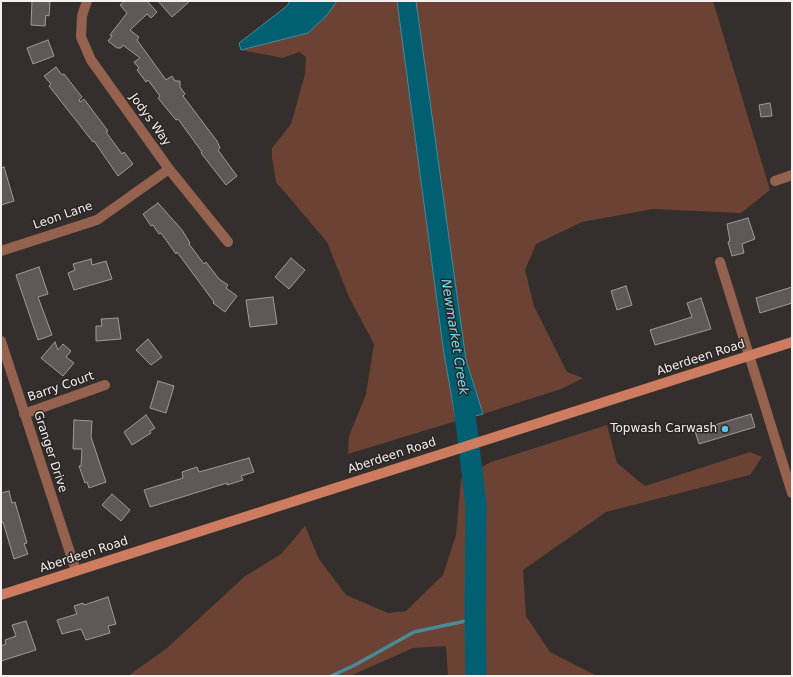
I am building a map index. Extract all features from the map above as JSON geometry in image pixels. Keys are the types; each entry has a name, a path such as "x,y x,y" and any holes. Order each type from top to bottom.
{"main road":[{"name":"Aberdeen Road","path":"1,595 792,342"}],"street":[{"name":"Jodys Way","path":"87,1 82,16 81,37 91,60 169,168 228,242"},
{"name":"Leon Lane","path":"1,251 97,220 169,168"},
{"path":"775,181 792,175"},
{"path":"720,262 792,493"},
{"name":"Granger Drive","path":"1,341 76,571"},
{"name":"Barry Court","path":"24,414 105,385"}],"shaded area":[{"path":"337,1 397,1 444,354 456,421 348,454 349,436 366,394 374,344 349,297 327,242 276,182 272,157 272,148 291,124 305,74 306,57 299,52 283,58 241,50 308,33 327,15"},
{"path":"416,1 713,1 770,190 741,213 653,209 582,222 536,244 525,270 534,306 567,372 583,378 561,389 483,414 466,360"},
{"path":"607,425 617,463 645,486 750,452 762,457 750,475 606,512 523,570 526,616 550,652 597,676 448,676 446,646 413,648 350,676 128,676 167,648 244,577 281,554 305,526 319,559 346,595 388,613 406,611 443,575 456,535 461,479 491,462"}],"water":[{"path":"290,1 337,1 327,15 308,33 241,50 239,43 287,6"},
{"name":"Newmarket Creek","path":"397,1 416,1 466,360 483,414 456,421 444,354"}],"building":[{"path":"32,1 50,1 49,16 46,15 45,26 31,25"},
{"path":"125,1 147,1 157,12 151,18 147,14 130,30 139,37 137,40 166,80 172,76 175,81 180,81 180,87 185,94 183,96 217,141 220,148 218,150 237,176 226,185 201,153 202,152 178,119 176,120 158,98 160,96 148,80 146,82 137,70 139,68 134,62 140,58 123,45 121,48 117,48 108,41 112,36 110,35 127,13 120,5"},
{"path":"158,1 190,1 172,17"},
{"path":"48,40 54,56 33,64 27,48"},
{"path":"56,67 62,75 64,74 82,97 79,100 80,102 84,99 108,131 106,132 122,154 124,152 133,164 118,176 94,141 93,142 49,86 51,84 44,76"},
{"path":"770,103 772,116 761,117 759,105"},
{"path":"4,167 14,201 1,205 1,168"},
{"path":"158,203 182,230 190,243 189,244 204,264 206,262 219,279 228,285 226,288 237,296 225,312 213,303 214,302 177,252 176,254 161,233 159,234 153,225 151,226 143,214"},
{"path":"748,218 755,239 742,244 744,253 732,256 728,242 730,241 727,224"},
{"path":"291,258 305,270 289,289 275,277"},
{"path":"91,259 92,265 106,261 112,279 74,290 68,273 75,270 73,264"},
{"path":"39,267 48,294 38,297 52,335 38,340 16,275"},
{"path":"626,286 632,305 617,310 611,291"},
{"path":"792,287 792,303 760,313 756,298"},
{"path":"273,297 277,324 250,327 246,300"},
{"path":"701,298 711,329 655,345 650,330 692,317 687,303"},
{"path":"118,318 121,339 96,341 96,326 102,326 101,319"},
{"path":"148,339 162,357 151,365 136,350"},
{"path":"55,342 58,350 63,344 71,351 66,357 74,363 63,376 41,358"},
{"path":"158,381 174,386 166,413 150,408"},
{"name":"Topwash Carwash","path":"751,414 755,427 699,444 695,431"},
{"path":"146,415 155,428 150,431 151,433 132,445 124,432"},
{"path":"74,420 92,421 91,437 106,482 89,488 87,482 85,483 79,466 81,466 82,449 73,449"},
{"path":"249,458 254,472 241,476 243,480 227,485 227,483 150,507 144,490 183,478 182,472 197,467 199,472"},
{"path":"9,491 12,503 15,502 27,543 24,544 28,554 14,559 3,522 1,522 1,493"},
{"path":"112,494 130,510 121,521 102,505"},
{"path":"108,597 116,624 108,626 110,633 86,640 81,629 62,634 57,620 77,614 74,606 83,603 84,605"},
{"path":"26,621 36,650 1,661 1,646 6,644 5,640 16,636 12,625"}],"waterway":[{"name":"Newmarket Creek","path":"462,389 476,505 476,676"},
{"path":"331,676 355,665 414,632 475,619"}],"place":[{"name":"Topwash Carwash","path":"725,429"}]}
